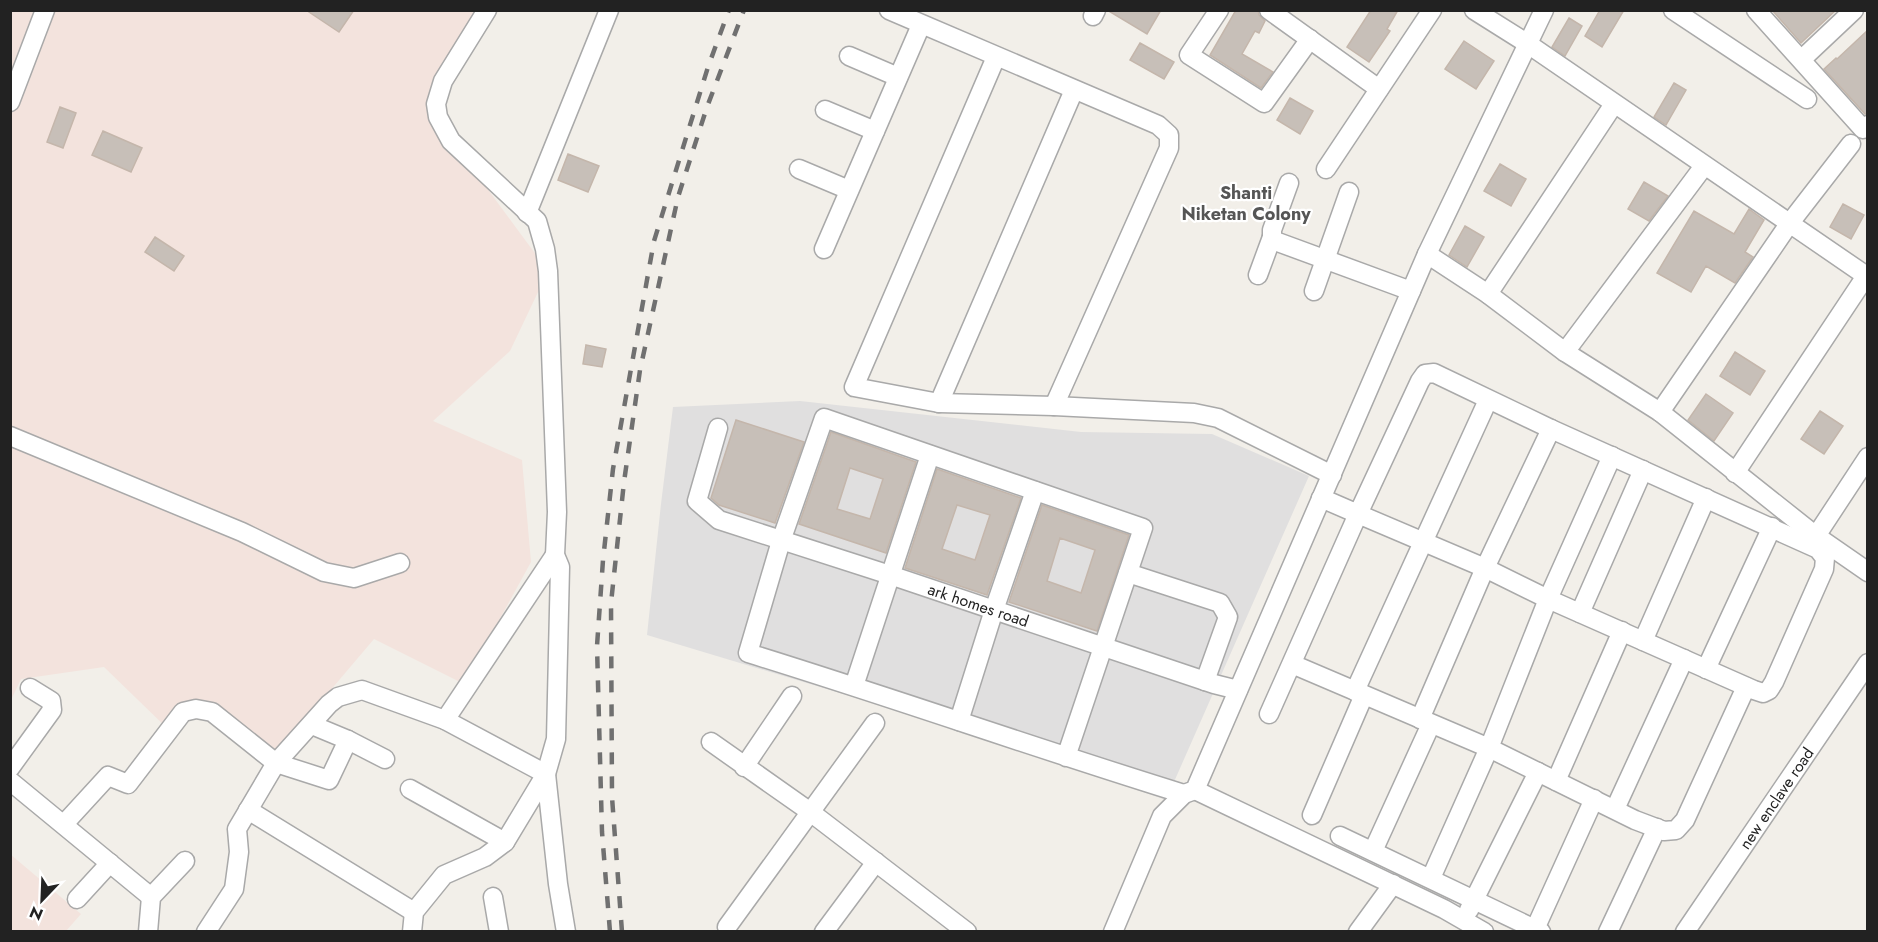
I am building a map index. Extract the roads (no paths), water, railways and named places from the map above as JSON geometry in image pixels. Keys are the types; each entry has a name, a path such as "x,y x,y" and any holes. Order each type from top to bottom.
{"street":[{"path":"10,102 45,10"},
{"path":"412,932 414,912 444,875 485,857 505,842 546,774 556,739 560,567 555,555 557,512 549,271 545,249 537,221 451,141 438,117 436,104 444,81 487,10"},
{"path":"527,213 609,10"},
{"path":"889,10 1158,125 1169,135 1169,148 1054,406"},
{"path":"1219,10 1189,55 1264,104 1310,39"},
{"path":"1269,10 1379,89"},
{"path":"1326,169 1432,10"},
{"path":"1474,10 1528,44 1867,276 1735,472"},
{"path":"1113,932 1162,816 1189,792 1238,690 1427,254 1544,10"},
{"path":"1673,10 1807,99"},
{"path":"1756,10 1863,129 1868,125"},
{"path":"1802,59 1854,10"},
{"path":"824,249 921,25"},
{"path":"849,56 898,77"},
{"path":"996,57 854,387 939,403 1194,413 1218,418 1332,475"},
{"path":"939,403 1074,90"},
{"path":"1488,294 1614,104"},
{"path":"825,110 875,131"},
{"path":"1659,412 1789,224 1851,144"},
{"path":"1565,352 1704,166"},
{"path":"799,169 849,190"},
{"path":"1258,275 1289,183"},
{"path":"1314,291 1349,192"},
{"path":"1272,237 1275,242 1411,291"},
{"path":"1427,254 1488,294 1565,352 1659,412 1816,536 1868,572"},
{"path":"1269,714 1358,514 1425,374 1434,373 1551,429 1772,527 1818,549 1826,558 1824,569 1769,690 1763,693 1622,632 1485,568 1358,514 1321,498"},
{"path":"1312,815 1359,693 1422,541 1488,400"},
{"path":"1066,757 1143,528 824,418 782,541 748,653 1066,757 1189,792 1393,884 1475,928"},
{"name":"ark homes road","path":"718,428 697,501 719,520 1238,690"},
{"path":"1373,851 1485,568 1551,429"},
{"path":"10,436 242,532 324,572 354,578 400,563"},
{"path":"854,686 930,455"},
{"path":"1431,878 1489,748 1548,598 1612,456"},
{"path":"1816,536 1868,458"},
{"path":"1581,613 1644,470"},
{"path":"959,722 1035,491"},
{"path":"1643,641 1706,498"},
{"path":"1706,669 1772,527"},
{"path":"445,720 555,555"},
{"path":"1128,573 1220,603 1228,617 1205,681"},
{"path":"1556,781 1622,632"},
{"path":"1616,810 1684,659"},
{"name":"new enclave road","path":"1685,932 1868,663"},
{"path":"1292,664 1489,748 1664,831 1676,830 1685,820 1746,687"},
{"path":"10,768 52,710 51,701 30,688"},
{"path":"209,931 234,889 239,852 237,829 276,763 338,697 362,690 445,720 546,774"},
{"path":"744,767 792,696"},
{"path":"63,824 108,776 128,784 183,712 196,709 212,712 276,763 329,780 348,740"},
{"path":"727,927 874,723"},
{"path":"312,724 385,759"},
{"path":"711,742 809,811 967,932"},
{"path":"1475,928 1474,900 1538,772"},
{"path":"546,774 558,884 566,932"},
{"path":"10,781 151,897"},
{"path":"410,789 505,842"},
{"path":"1340,836 1538,930 1594,799"},
{"path":"248,810 414,912"},
{"path":"1608,932 1657,828"},
{"path":"148,932 151,897 185,861"},
{"path":"824,932 876,862"},
{"path":"77,899 110,863"},
{"path":"1358,932 1393,884"},
{"path":"493,897 499,932"}],"railway":[{"path":"610,932 602,832 597,646 613,469 654,241 708,67 729,10"},
{"path":"622,932 612,797 611,603 624,482 640,370 678,197 707,107 744,10"}],"district":[{"name":"Shanti Niketan Colony","path":"1246,203"}]}
